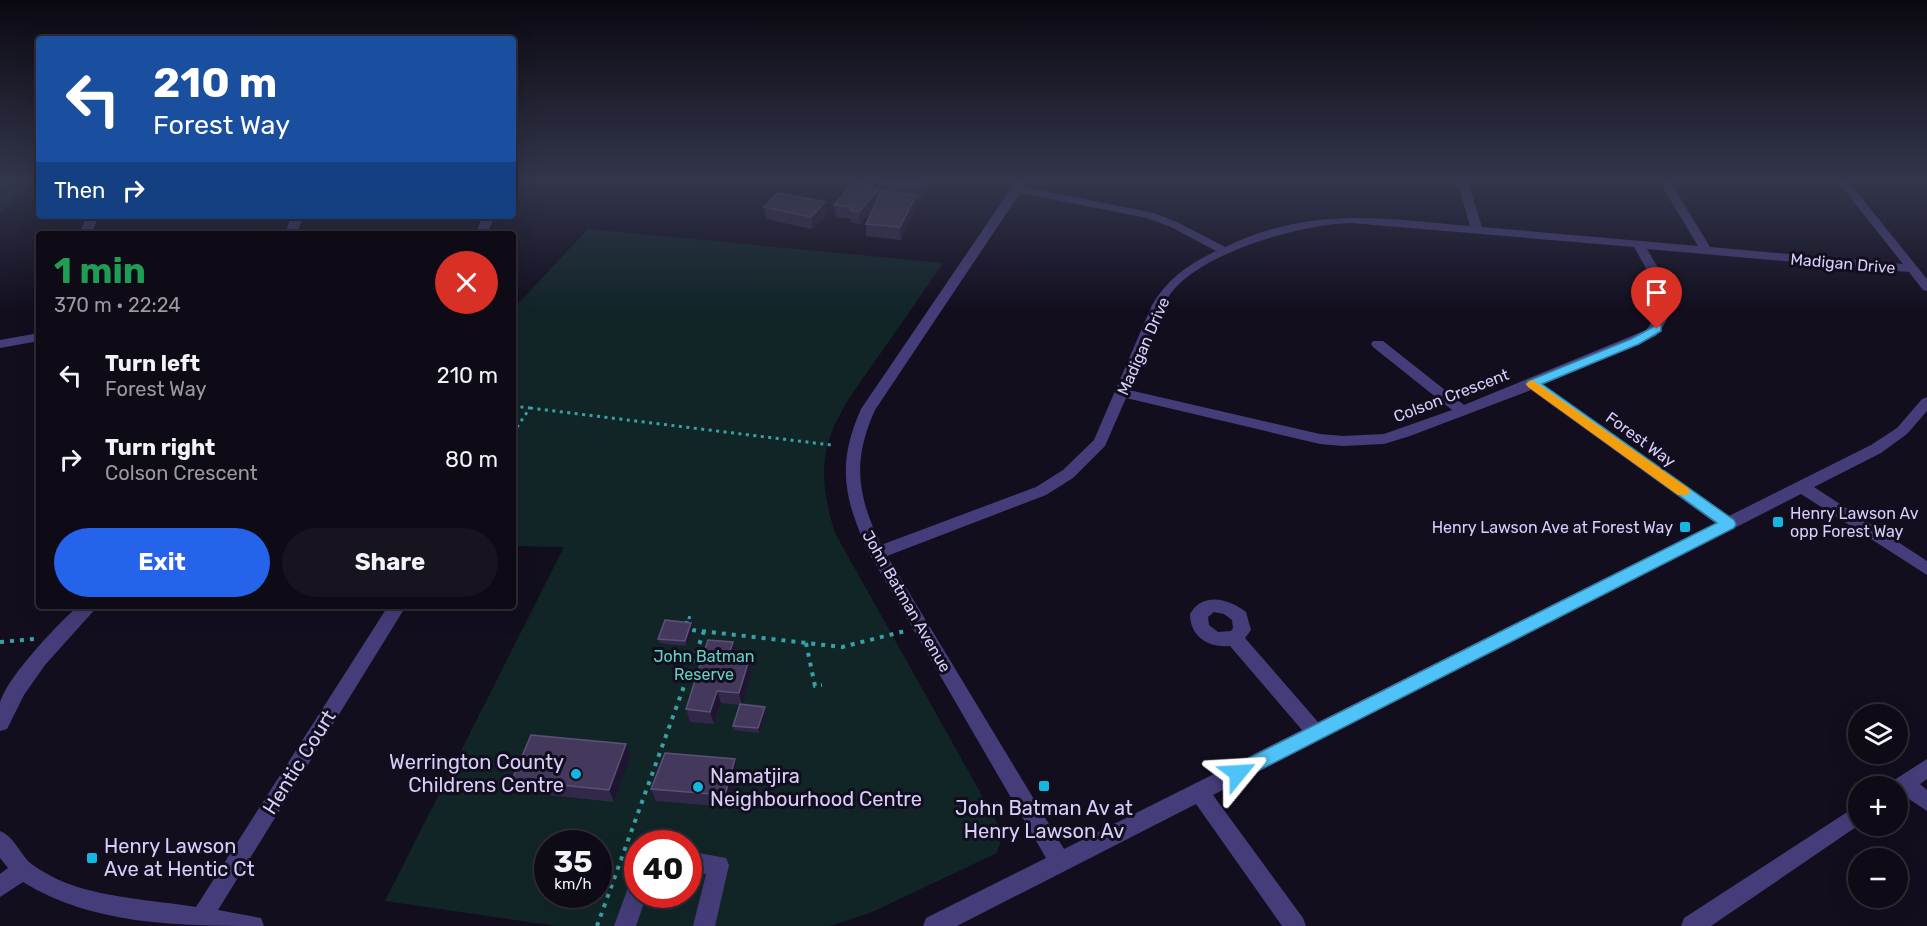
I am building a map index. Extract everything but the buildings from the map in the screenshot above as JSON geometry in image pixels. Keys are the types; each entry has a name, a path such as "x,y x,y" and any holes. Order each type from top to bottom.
{"street":[{"name":"John Batman Avenue","path":"992,224 868,408 857,434 851,461 852,491 858,514 877,553 1060,862"},
{"path":"1173,224 1226,252"},
{"name":"Madigan Drive","path":"877,553 1019,500 1055,483 1079,465 1100,442 1158,305 1168,288 1188,273 1226,252 1282,228 1304,224"},
{"name":"Madigan Drive","path":"1418,224 1913,269"},
{"path":"1475,224 1477,229"},
{"path":"1690,224 1706,250"},
{"path":"1876,224 1927,287"},
{"name":"Colson Crescent","path":"1122,393 1291,433 1343,441 1384,438 1405,433 1532,384 1644,337 1662,323 1666,301 1638,244"},
{"path":"0,344 35,337"},
{"path":"1378,344 1463,411"},
{"name":"Forest Way","path":"1532,384 1728,524"},
{"path":"934,926 1802,487 1894,438 1914,420 1927,402"},
{"path":"1802,487 1927,569"},
{"path":"0,723 29,672 56,638 86,609"},
{"name":"Hentic Court","path":"201,918 395,609"},
{"path":"1234,638 1316,733"},
{"path":"1908,781 1927,768"},
{"path":"1908,790 1927,802"},
{"path":"1199,792 1295,926"},
{"path":"1702,923 1848,821"},
{"path":"0,841 22,870 46,885 72,896 112,905 253,926"},
{"path":"702,863 719,865 704,926"},
{"path":"0,887 22,870"},
{"path":"625,926 631,908"}],"path":[{"path":"516,406 831,445"},
{"path":"516,429 530,408"},
{"path":"686,627 690,615"},
{"path":"692,630 842,647 922,627"},
{"path":"597,926 704,631"},
{"path":"0,642 56,638"},
{"path":"806,643 815,686 822,685"}],"green space":[{"name":"John Batman Reserve","path":"588,229 943,263 848,400 837,420 825,458 824,480 827,505 835,533 1003,833 997,853 870,913 829,926 557,926 385,901 564,547 516,546 516,306"}],"slow traffic":[{"path":"1532,384 1683,492"}],"place":[{"name":"Henry Lawson Av opp Forest Way","path":"1778,522"},
{"name":"Henry Lawson Ave at Forest Way","path":"1685,527"},
{"name":"Werrington County Childrens Centre","path":"576,774"},
{"name":"John Batman Av at Henry Lawson Av","path":"1044,786"},
{"name":"Namatjira Neighbourhood Centre","path":"698,787"},
{"name":"Henry Lawson Ave at Hentic Ct","path":"92,858"}],"route":[{"path":"1238,773 1728,524 1532,384 1635,341 1657,329"}]}
